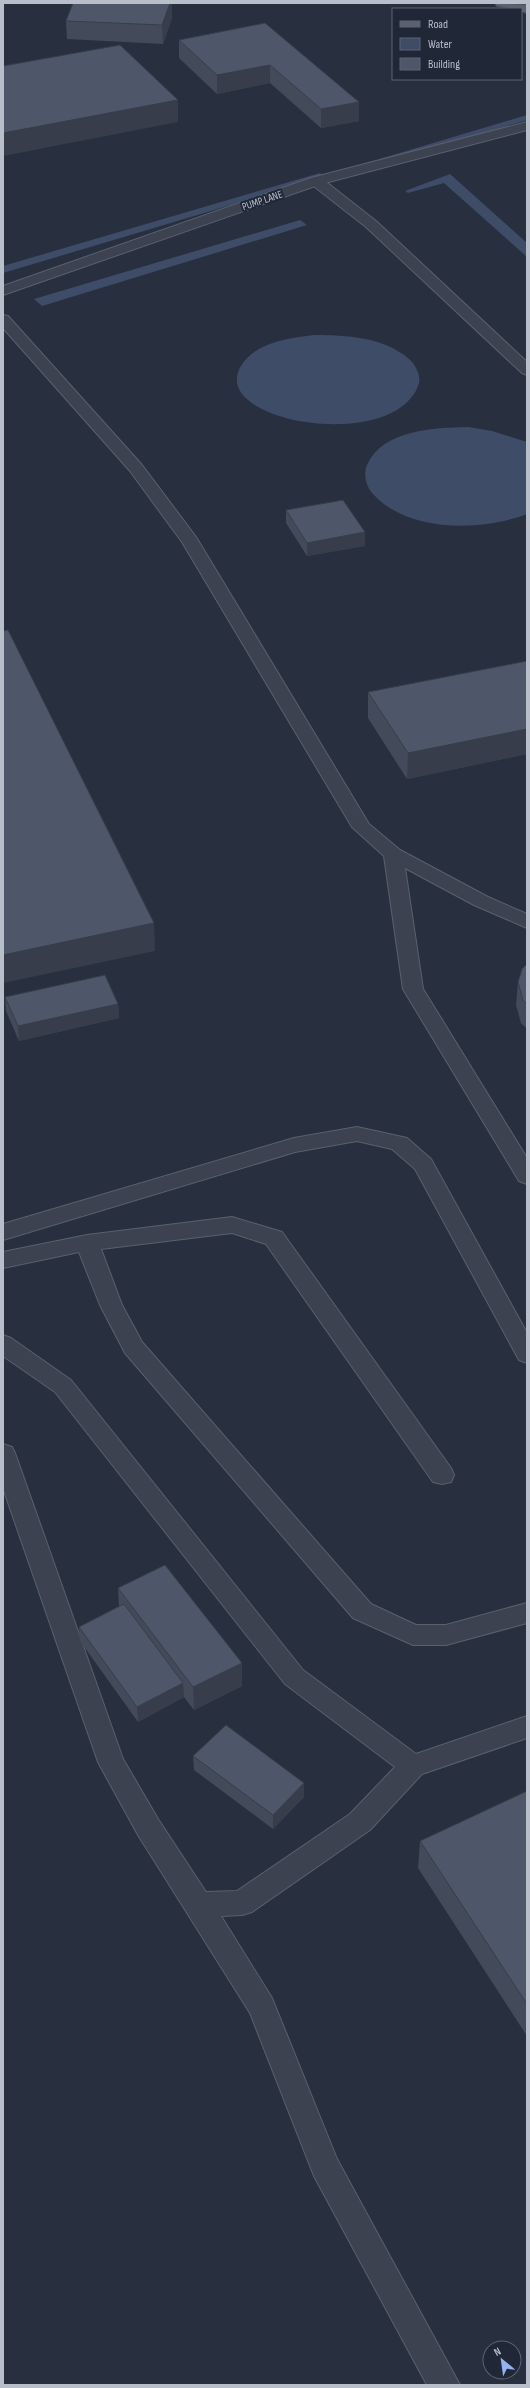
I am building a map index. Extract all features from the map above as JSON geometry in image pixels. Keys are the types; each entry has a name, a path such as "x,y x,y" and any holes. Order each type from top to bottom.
{"main road":[{"path":"501,3 527,9"}],"street":[{"name":"PUMP LANE","path":"3,290 316,181 527,126"},
{"path":"316,181 371,224 527,370"},
{"path":"3,319 136,468 190,541 362,827 393,854 480,901 527,922"},
{"path":"393,854 413,989 527,1176"},
{"path":"3,1232 294,1145 357,1134 399,1143 423,1164 527,1354"},
{"path":"3,1260 87,1243 232,1225 274,1238 442,1474"},
{"path":"87,1243 111,1305 133,1347 362,1611 413,1635 446,1634 527,1613"},
{"path":"3,1344 63,1386 294,1677 413,1766"},
{"path":"3,1453 111,1762 148,1826 262,2007 325,2166 444,2385"},
{"path":"199,1905 242,1903 360,1822 413,1766 527,1727"}],"water":[{"path":"527,115 527,120 359,169 353,167"},
{"path":"320,173 325,177 3,273 3,266"},
{"path":"450,174 527,243 527,257 444,183 408,193 405,191"},
{"path":"300,220 307,225 42,306 34,299"},
{"path":"314,335 352,337 388,346 399,352 414,364 419,375 418,386 406,403 388,414 365,421 339,424 312,423 287,418 265,410 248,400 241,393 237,384 237,376 241,366 255,351 264,346 284,340"},
{"path":"468,427 492,431 527,442 527,514 509,520 489,524 447,525 426,522 406,516 389,507 374,495 369,488 365,477 367,465 375,453 385,444 397,437 411,433 441,428"}],"building":[{"path":"73,3 170,3 162,25 66,21"},
{"path":"265,23 359,102 321,109 270,65 217,75 179,40"},
{"path":"120,45 178,100 3,133 3,66"},
{"path":"343,500 365,532 307,543 286,510"},
{"path":"8,630 154,923 3,955 3,631"},
{"path":"527,661 527,729 408,753 368,692"},
{"path":"527,964 527,1004 523,1000 518,982 522,969"},
{"path":"105,975 118,1004 18,1026 5,997"},
{"path":"165,1565 242,1663 193,1687 118,1588"},
{"path":"124,1604 183,1683 137,1707 79,1627"},
{"path":"226,1725 304,1783 273,1815 193,1756"},
{"path":"527,1791 527,2004 420,1841"}]}
